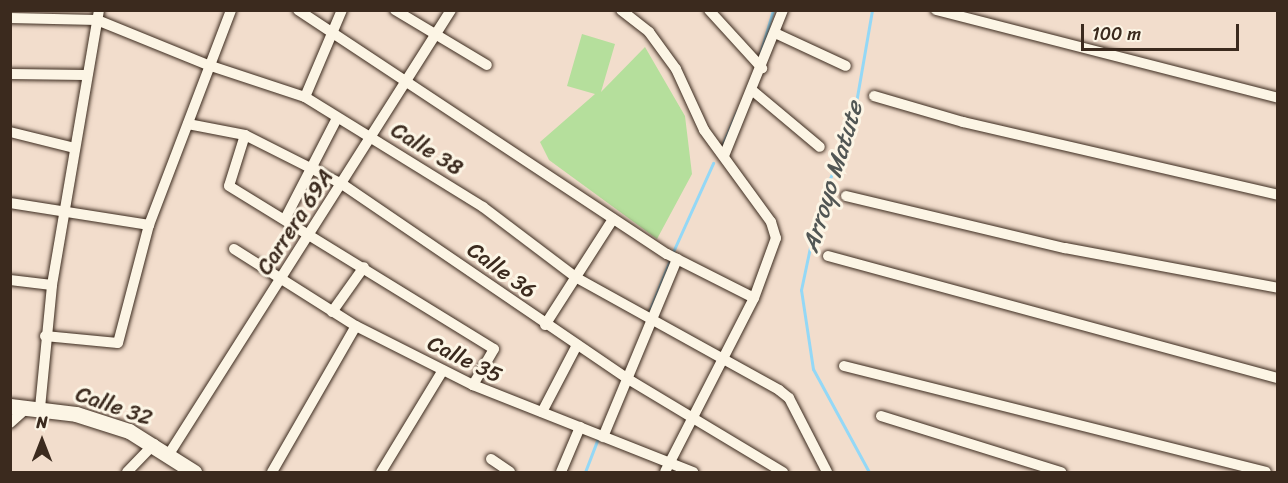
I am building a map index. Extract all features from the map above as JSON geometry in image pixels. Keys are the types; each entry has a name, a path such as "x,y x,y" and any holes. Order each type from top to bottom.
{"street":[{"path":"45,336 104,345 118,343 149,225 208,65 231,10"},
{"path":"298,10 333,31 407,85 673,257 754,298"},
{"path":"305,97 342,10"},
{"path":"394,10 487,66"},
{"name":"Carrera 69A","path":"169,454 373,139 451,10"},
{"path":"621,10 649,32 676,69 704,130 771,222 776,238 754,298 665,472"},
{"path":"709,10 762,68"},
{"path":"724,156 753,91 783,10"},
{"path":"936,10 1278,98"},
{"path":"10,423 34,408 85,75 98,15"},
{"name":"Calle 38","path":"10,18 98,15 208,65 305,97 483,207 577,278 789,398 827,472"},
{"path":"775,33 846,66"},
{"path":"10,74 85,75"},
{"path":"753,91 820,147"},
{"path":"874,96 963,122 1278,195"},
{"path":"286,217 337,118"},
{"name":"Calle 36","path":"188,124 245,135 310,170 342,184 624,377 692,421 783,472"},
{"path":"10,132 74,148"},
{"path":"245,135 229,186 312,232 494,349 473,385"},
{"path":"846,196 1065,248 1278,288"},
{"path":"10,203 149,225"},
{"path":"545,325 613,219"},
{"name":"Calle 35","path":"234,249 356,326 442,370 473,385 670,460 693,472"},
{"path":"828,256 1278,378"},
{"path":"600,435 673,257"},
{"path":"332,312 364,267"},
{"path":"10,280 52,285"},
{"path":"272,472 356,326"},
{"path":"542,412 577,345"},
{"path":"844,366 1266,472"},
{"path":"381,472 442,370"},
{"name":"Calle 32","path":"10,406 87,417 154,444 194,472"},
{"path":"880,416 1061,472"},
{"path":"561,472 580,427"},
{"path":"127,472 154,444"},
{"path":"490,459 510,472"}],"green space":[{"path":"582,34 615,44 601,92 645,47 685,116 692,174 657,239 549,160 540,142 595,94 567,86"}],"waterway":[{"path":"760,54 773,10"},
{"name":"Arroyo Matute","path":"869,472 813,369 801,290 818,209 853,120 872,10"},
{"path":"721,148 737,111"},
{"path":"672,254 713,163"},
{"path":"649,312 670,260"},
{"path":"585,472 598,438"}]}
